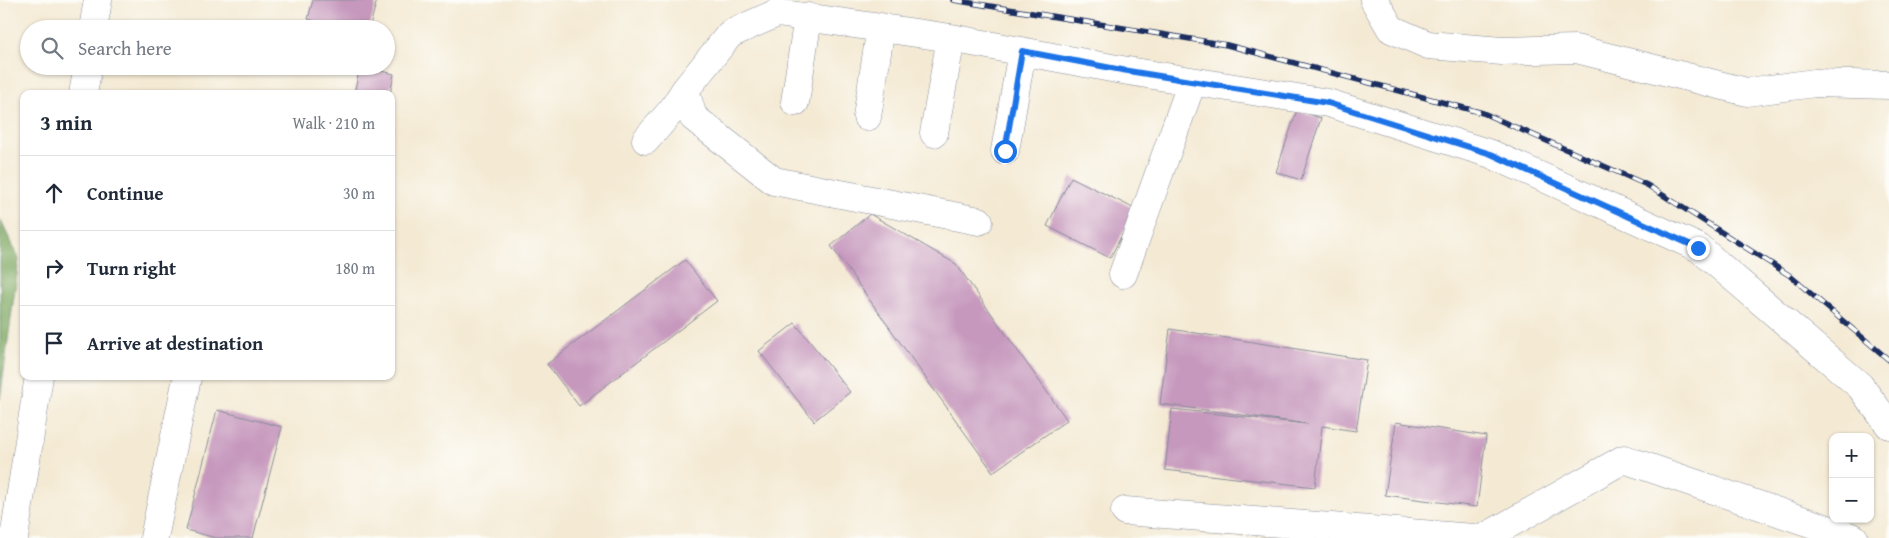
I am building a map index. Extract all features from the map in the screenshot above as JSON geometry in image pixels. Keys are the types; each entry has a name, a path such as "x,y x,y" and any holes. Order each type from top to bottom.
{"main road":[{"path":"95,20 98,0"},
{"path":"1374,0 1391,29 1428,45 1502,51 1576,49 1747,92 1815,82 1889,85"},
{"path":"646,140 673,109 685,90 730,34 777,13 951,38 1192,82 1328,103 1491,154 1698,248 1860,386 1889,425"},
{"path":"795,102 808,17"},
{"path":"867,117 881,27"},
{"path":"934,133 951,38"},
{"path":"1005,151 1022,51"},
{"path":"84,90 86,75"},
{"path":"1123,274 1192,82"},
{"path":"685,90 693,117 774,181 979,221"},
{"path":"14,538 38,380"},
{"path":"154,538 187,380"},
{"path":"1484,538 1624,459 1854,538"},
{"path":"1126,511 1474,538"}],"green space":[{"path":"0,219 19,259 0,399"}],"building":[{"path":"313,0 377,0 371,20 308,19"},
{"path":"358,75 394,75 391,90 355,90"},
{"path":"1297,110 1321,118 1301,180 1276,172"},
{"path":"1071,177 1135,209 1110,258 1047,226"},
{"path":"870,214 956,264 1067,420 993,472 831,246"},
{"path":"685,260 717,301 579,406 547,364"},
{"path":"795,323 850,392 814,421 759,351"},
{"path":"1170,329 1367,360 1356,431 1322,426 1315,487 1165,470 1172,409 1308,424 1160,404"},
{"path":"217,410 282,427 253,538 216,538 186,530"},
{"path":"1396,422 1486,436 1477,507 1385,495"}],"railway":[{"path":"953,0 1227,45 1483,113 1647,185 1789,275 1889,360"}],"route":[{"path":"1005,151 1022,51 1122,70 1328,103 1491,154 1698,248"}]}
